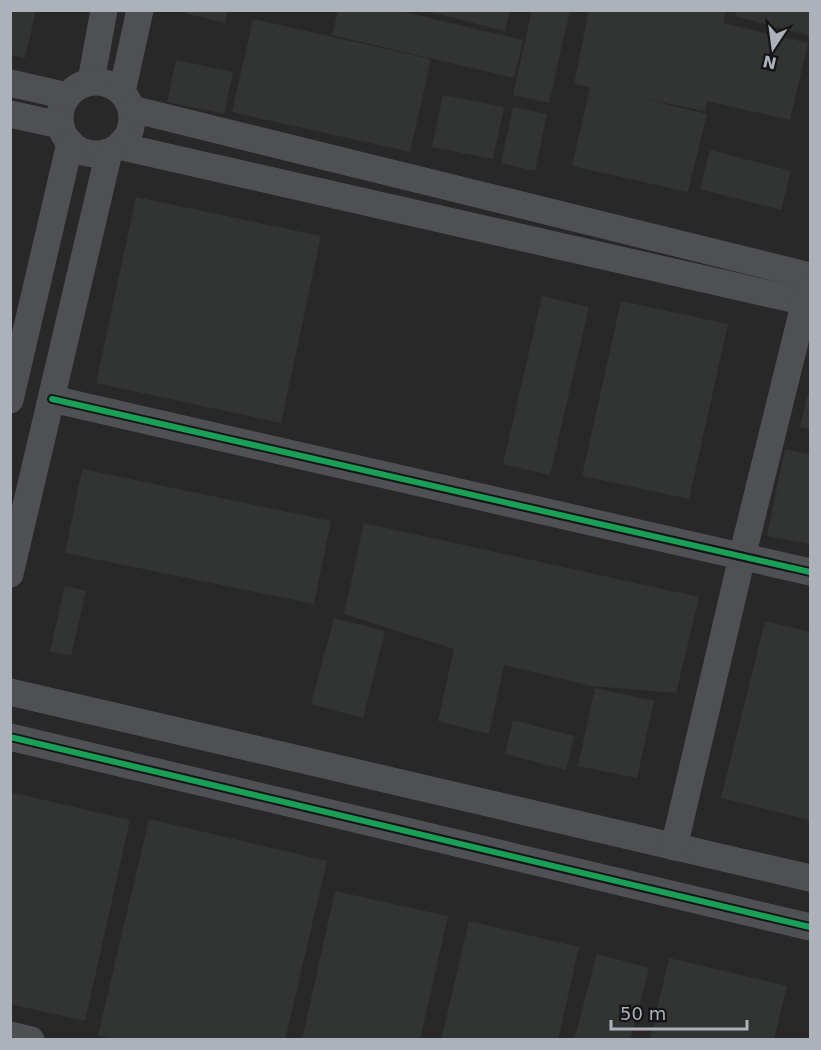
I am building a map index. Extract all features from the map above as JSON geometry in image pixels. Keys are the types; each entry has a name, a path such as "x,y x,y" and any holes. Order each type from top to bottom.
{"street":[{"path":"91,81 104,10"},
{"path":"140,10 127,100 132,120 130,130 125,140 114,149 98,154 78,149 65,134 60,115 62,105 74,88 91,81 104,82 114,86 127,100 809,290"},
{"path":"10,83 67,96"},
{"path":"10,114 65,134"},
{"path":"11,394 65,134"},
{"path":"114,149 809,290"},
{"path":"10,574 114,149"},
{"path":"674,847 742,557 809,290"},
{"path":"52,399 810,572"},
{"path":"10,692 810,878"},
{"path":"10,737 810,927"},
{"path":"10,1035 31,1040"}],"shaded area":[{"path":"10,11 810,11 810,1039 11,1039"}],"building":[{"path":"10,10 36,10 25,58 10,55"},
{"path":"188,10 228,10 225,23 188,14"},
{"path":"338,10 396,10 523,40 514,78 332,35"},
{"path":"422,10 510,10 505,31"},
{"path":"532,10 570,10 549,103 513,95"},
{"path":"589,10 726,10 723,23 808,43 790,120 707,101 705,111 640,98 707,114 688,192 572,166 590,87 574,84"},
{"path":"737,10 810,10 810,36 735,16"},
{"path":"253,19 431,59 410,152 232,112"},
{"path":"176,60 233,72 224,114 167,102"},
{"path":"443,95 504,107 493,159 432,147"},
{"path":"513,107 547,114 535,171 501,163"},
{"path":"710,150 791,171 781,210 700,189"},
{"path":"136,197 321,236 281,423 96,383"},
{"path":"542,296 589,307 550,475 503,464"},
{"path":"621,301 728,324 689,499 582,476"},
{"path":"807,395 810,396 810,429 800,427"},
{"path":"785,449 810,454 810,544 767,536"},
{"path":"82,469 331,521 314,604 65,553"},
{"path":"364,523 699,597 676,693 592,686 504,665 489,734 438,721 454,649 344,614"},
{"path":"65,586 86,591 71,656 50,651"},
{"path":"334,618 385,631 363,718 311,704"},
{"path":"765,621 810,632 810,820 721,798"},
{"path":"595,688 654,701 637,778 578,766"},
{"path":"513,720 574,736 566,770 505,754"},
{"path":"10,792 130,820 85,1021 10,1004"},
{"path":"149,819 327,861 285,1040 118,1040 98,1035"},
{"path":"335,891 448,916 420,1040 302,1040"},
{"path":"469,921 579,947 558,1040 441,1040"},
{"path":"597,954 649,968 630,1040 574,1040"},
{"path":"669,958 787,986 774,1040 650,1040"}],"cycle path":[{"path":"52,399 810,572"},
{"path":"10,737 810,927"}]}
